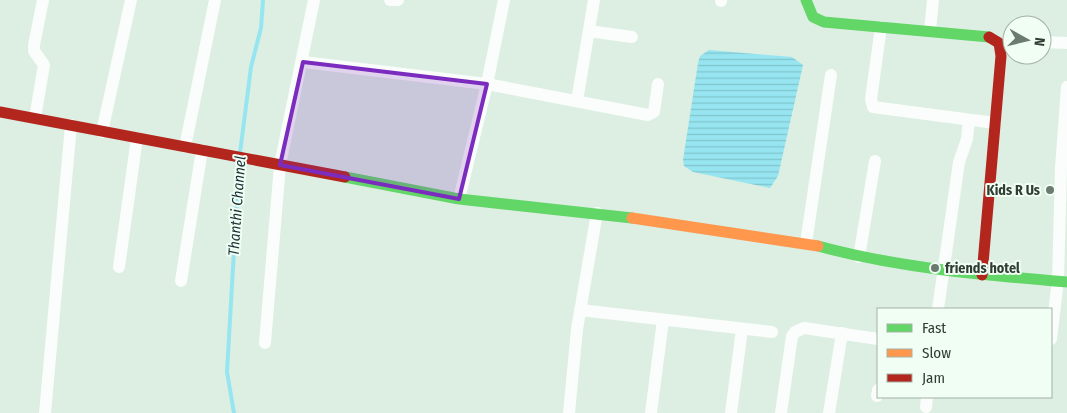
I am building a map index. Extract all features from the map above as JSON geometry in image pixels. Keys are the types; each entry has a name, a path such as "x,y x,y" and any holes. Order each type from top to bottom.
{"street":[{"path":"35,118 44,65 34,51 34,45 43,0"},
{"path":"102,132 131,0"},
{"path":"185,147 215,0"},
{"path":"265,343 280,165 303,62 314,0"},
{"path":"390,0 398,0"},
{"path":"459,199 487,84 504,0"},
{"path":"577,101 594,0"},
{"path":"806,0 813,17 824,22 1002,39"},
{"path":"930,31 933,0"},
{"path":"881,27 872,106 995,124"},
{"path":"589,31 632,36"},
{"path":"982,275 1001,56 1001,48 995,39"},
{"path":"1052,42 1067,43"},
{"path":"303,62 487,84 651,115 654,112 658,84"},
{"path":"806,242 831,75"},
{"path":"1052,334 1062,281 1067,87"},
{"path":"0,112 459,199 597,212 806,242 860,257 982,275 1062,281"},
{"path":"938,308 959,162 967,139 969,120"},
{"path":"45,413 70,126"},
{"path":"119,267 137,138"},
{"path":"182,281 202,150"},
{"path":"860,257 875,161"},
{"path":"569,413 580,310 597,212"},
{"path":"580,310 772,332"},
{"path":"651,413 663,320"},
{"path":"781,413 794,332 804,328 877,339"},
{"path":"731,413 742,329"},
{"path":"830,413 842,333"}],"highlighted area":[{"path":"303,62 487,84 459,199 280,165"}],"water":[{"path":"709,50 792,57 803,65 778,176 770,188 693,172 684,166 683,160 698,63 700,56"}],"waterway":[{"name":"Thanthi Channel","path":"240,153 251,67 261,28 263,0"},
{"name":"Thanthi Channel","path":"234,413 227,372 239,163"}],"traffic: fast":[{"path":"806,0 813,17 824,22 989,37"},
{"path":"345,177 459,199 632,218"},
{"path":"818,246 849,254 910,265 1067,282"}],"traffic: slow":[{"path":"632,218 818,246"}],"traffic: jam":[{"path":"982,275 1001,56 999,43 989,37"},
{"path":"0,112 345,177"}],"place":[{"name":"Kids R Us","path":"1050,190"},
{"name":"friends hotel","path":"935,268"}]}
